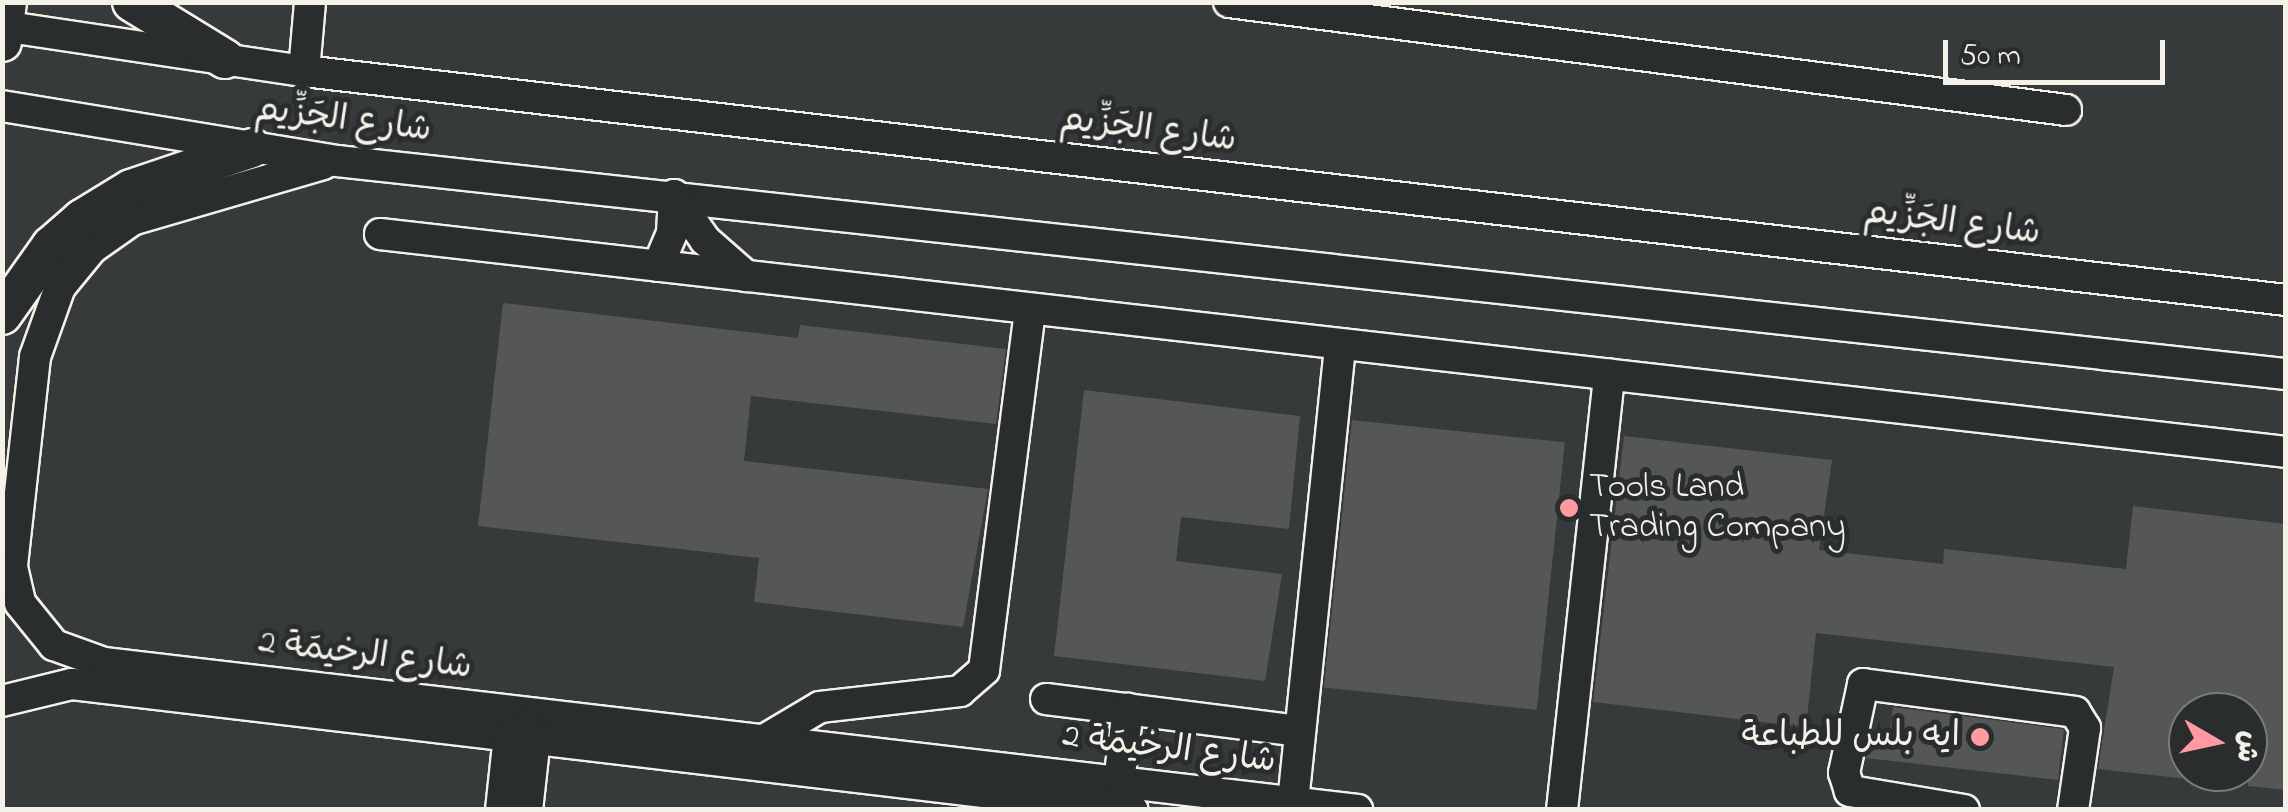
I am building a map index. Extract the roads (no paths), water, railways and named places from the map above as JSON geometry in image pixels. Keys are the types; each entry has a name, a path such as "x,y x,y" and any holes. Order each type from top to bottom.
{"main road":[{"path":"132,2 225,59"},
{"path":"2,314 50,246 82,218 132,188 252,148"}],"street":[{"path":"304,71 310,2"},
{"path":"1229,2 2066,110"},
{"name":"شارع الجَزِّيم","path":"4,24 304,71 2286,300"},
{"name":"شارع الجَزِّيم","path":"2,106 337,161 2286,374"},
{"name":"شارع الرخيمَة 2","path":"337,161 143,214 92,248 60,287 35,357 13,548 20,603 40,634 86,660 523,727 1134,810"},
{"path":"658,266 672,233 674,195"},
{"path":"674,195 705,240 746,276"},
{"path":"380,234 2286,452"},
{"path":"523,727 728,751 760,741 820,707 960,691 984,670 1030,308"},
{"path":"1293,802 1340,344"},
{"path":"1562,810 1609,375"},
{"name":"شارع الرخيمَة 2","path":"2,701 72,684 523,727"},
{"path":"1964,810 1850,792 1844,773 1853,700 1863,684 2076,712 2086,728 2073,810"},
{"path":"1046,699 1300,731"},
{"path":"1119,782 1128,709"},
{"path":"501,810 523,727"},
{"path":"523,727 527,810"},
{"name":"شارع الرخيمَة 2","path":"760,741 1357,810"}],"place":[{"name":"Tools Land Trading Company","path":"1569,508"},
{"name":"ايه بلس للطباعة","path":"1980,737"}]}
